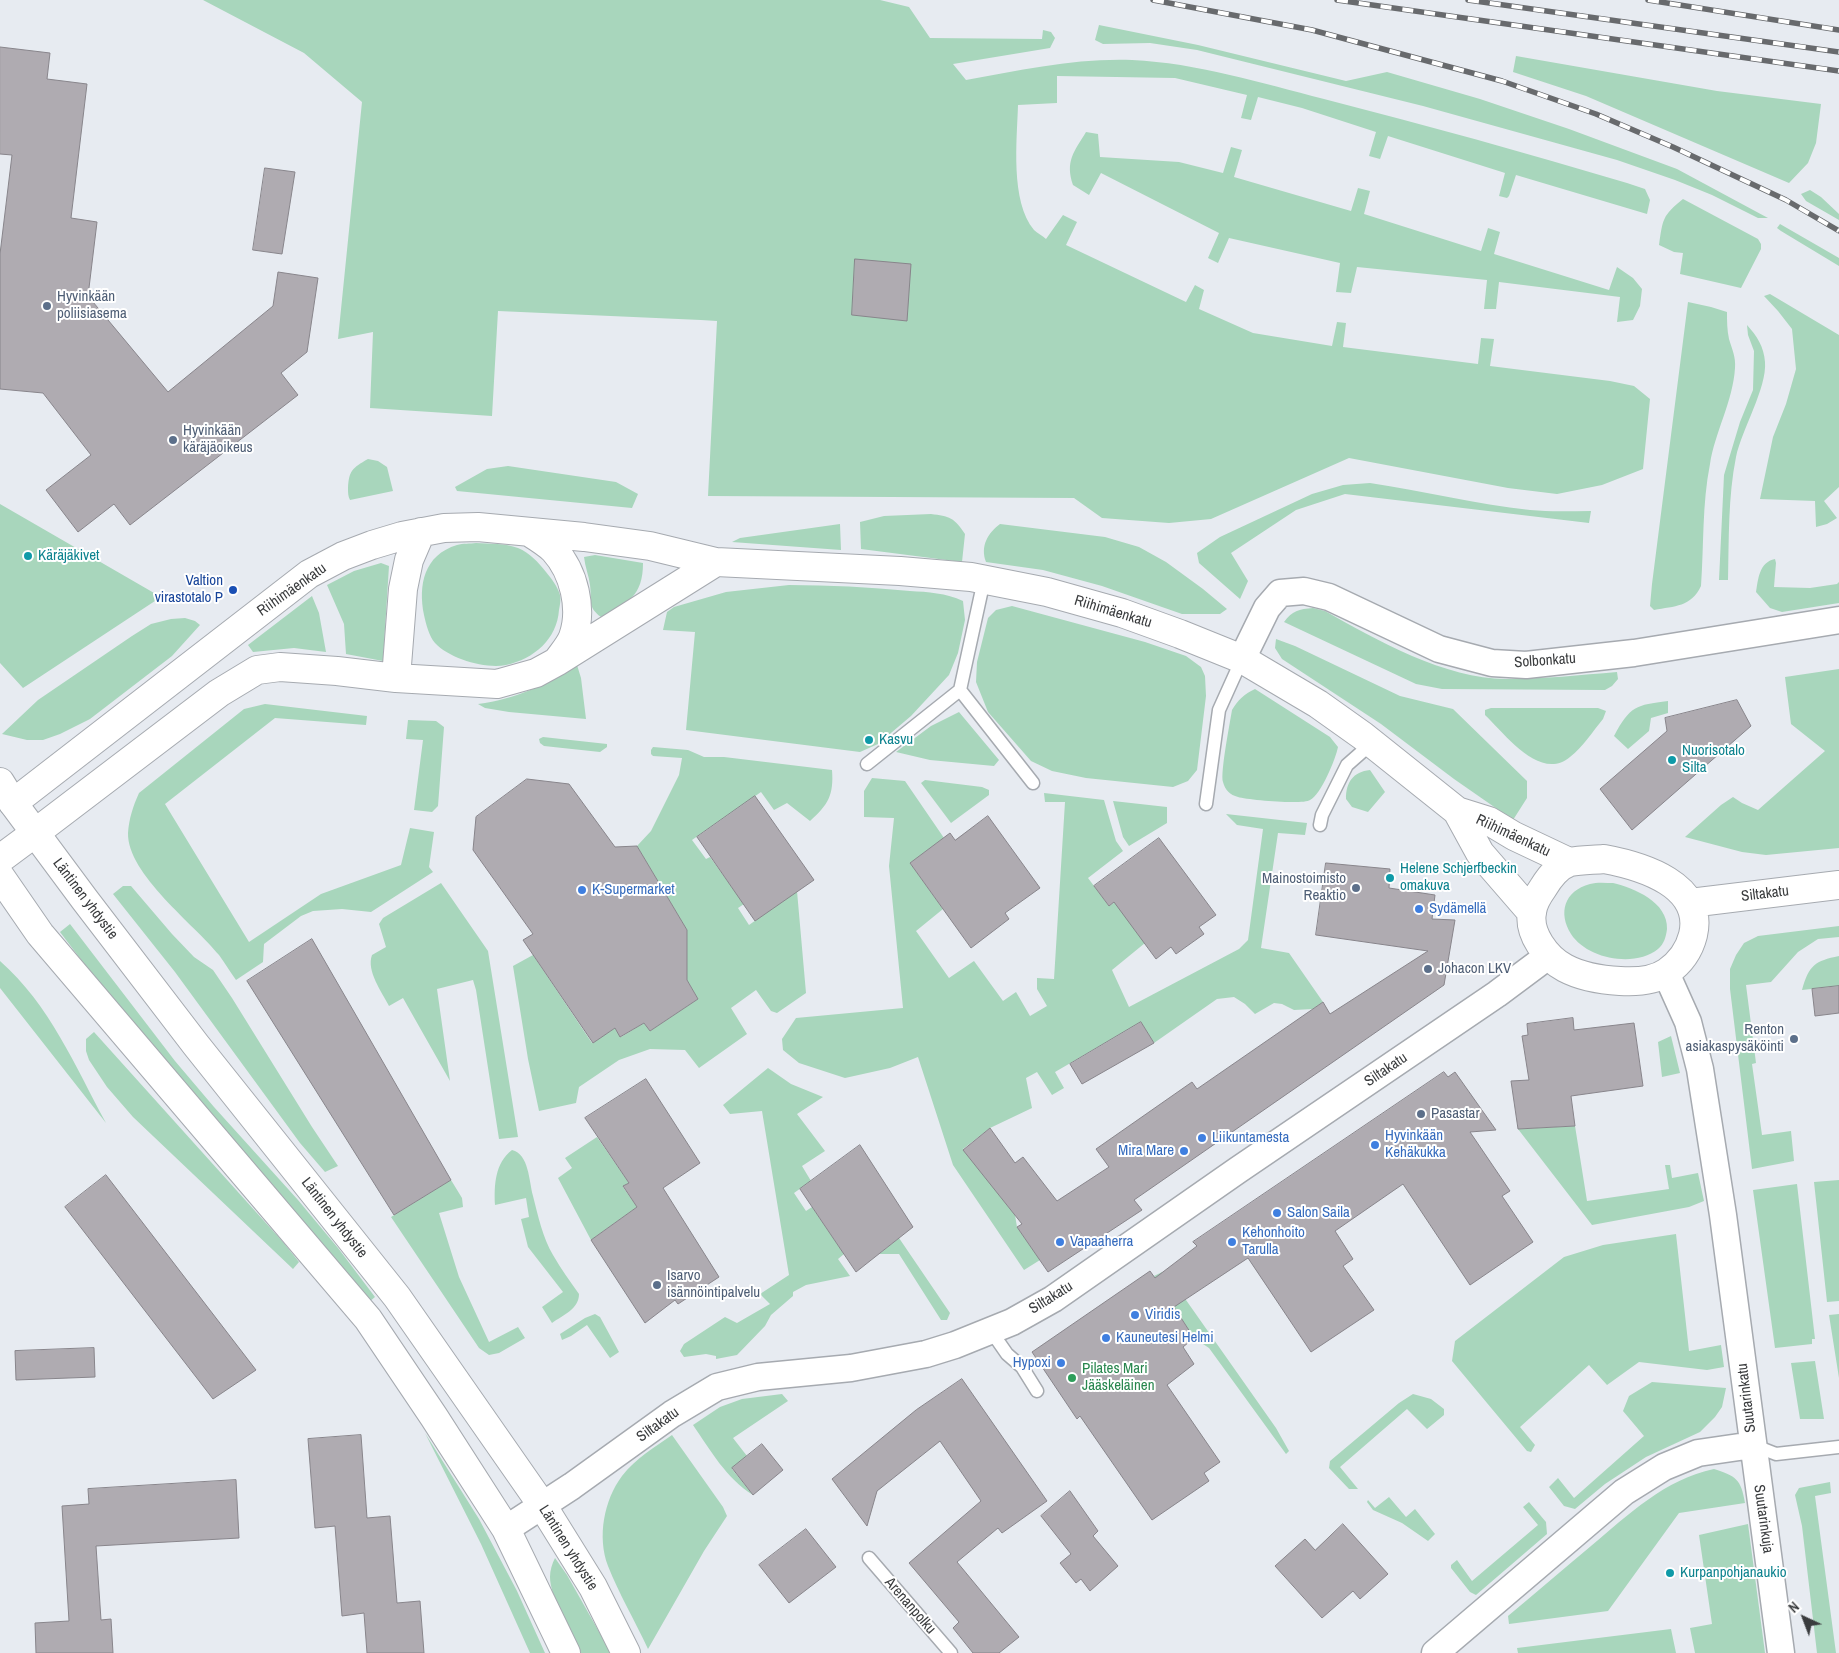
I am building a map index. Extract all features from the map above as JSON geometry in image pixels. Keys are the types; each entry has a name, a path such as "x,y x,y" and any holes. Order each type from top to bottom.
{"street":[{"name":"Riihimäenkatu","path":"4,800 309,574 343,556 372,545 444,528 478,527 650,546 716,562 900,571 971,577 1047,592 1122,613 1180,634 1242,660 1318,704 1372,743 1457,811 1489,821 1514,836 1569,862"},
{"path":"396,678 403,589 409,560 421,532"},
{"path":"529,532 553,549 567,568 576,598 577,619 572,638 558,661"},
{"path":"0,859 219,693 257,670 280,667 396,678 497,684 536,673 558,661 716,562"},
{"name":"Solbonkatu","path":"1242,660 1267,608 1280,594 1304,591 1329,597 1439,649 1492,663 1526,665 1634,653 1839,620"},
{"name":"Läntinen yhdystie","path":"4,800 35,833 196,1045 397,1297 542,1505 593,1587 626,1653"},
{"name":"Riihimäenkatu","path":"1457,811 1480,853 1532,913"},
{"path":"1604,859 1629,864 1664,878 1677,888 1690,903 1696,924 1690,946 1682,959 1666,973 1640,982 1610,981 1564,968 1548,956 1537,940 1533,927 1532,913 1537,896 1558,868 1569,862 1604,859"},
{"path":"0,876 40,934 368,1319 506,1529 566,1653"},
{"name":"Siltakatu","path":"1690,903 1839,885"},
{"name":"Siltakatu","path":"506,1529 572,1486 672,1414 717,1388 758,1377 851,1368 926,1354 1012,1322 1053,1298 1498,994 1548,956"},
{"name":"Suutarinkatu","path":"1435,1653 1624,1492 1664,1467 1698,1453 1753,1445 1723,1215 1700,1069 1685,1015 1666,973"},
{"name":"Suutarinkuja","path":"1753,1445 1781,1653"}],"lane":[{"path":"868,764 960,690 984,580"},
{"path":"1206,804 1219,710 1242,660"},
{"path":"960,690 1033,783"},
{"path":"1320,824 1322,815 1347,766 1372,743"},
{"path":"991,1331 1007,1354 1022,1367 1037,1391"},
{"path":"1753,1445 1776,1454 1839,1447"},
{"name":"Arenanpolku","path":"869,1558 951,1653"}],"green space":[{"path":"203,0 880,0 909,7 930,38 1042,39 1043,30 1051,32 1055,38 1050,48 953,64 966,80 1007,72 1090,61 1132,60 1181,65 1253,80 1514,150 1627,183 1645,189 1650,200 1647,214 1516,175 1507,198 1499,196 1505,173 1388,136 1380,159 1369,156 1376,132 1302,108 1258,97 1251,120 1241,118 1247,95 1175,78 1057,76 1057,103 1018,105 1016,152 1021,203 1026,218 1034,230 1046,239 1063,215 1077,222 1066,245 1186,302 1195,285 1204,290 1199,309 1253,333 1332,346 1337,322 1346,323 1343,347 1478,364 1481,338 1494,339 1490,366 1610,381 1634,386 1650,399 1643,469 1602,485 1557,494 1508,488 1349,458 1211,519 1169,523 1102,518 1074,498 708,496 717,321 701,320 498,311 492,416 370,408 373,332 338,339 362,102 304,53"},
{"path":"1099,25 1198,45 1346,81 1387,72 1480,99 1569,129 1677,169 1768,218 1758,218 1712,195 1617,160 1423,106 1197,50 1150,43 1103,44 1095,40"},
{"path":"1516,56 1717,91 1821,104 1816,143 1808,163 1789,183 1586,96 1513,72"},
{"path":"1086,132 1098,134 1100,157 1179,162 1223,173 1231,147 1242,150 1234,177 1351,211 1358,188 1370,191 1364,214 1481,251 1488,228 1500,232 1494,254 1609,290 1617,267 1633,278 1642,289 1640,306 1633,320 1617,322 1620,297 1499,282 1496,309 1484,309 1487,280 1357,267 1351,293 1336,292 1340,263 1229,238 1218,263 1208,258 1219,233 1101,173 1089,195 1073,185 1070,163"},
{"path":"1810,190 1821,197 1839,214 1839,220 1806,201 1801,194"},
{"path":"1683,199 1758,239 1761,249 1741,288 1680,274 1683,253 1674,252 1659,245 1661,229 1667,214"},
{"path":"1780,224 1839,258 1839,266 1781,231 1777,228"},
{"path":"1770,294 1839,335 1839,487 1824,501 1837,518 1827,524 1816,527 1815,501 1760,499 1773,437 1786,404 1796,369 1792,329 1764,296"},
{"path":"1688,302 1727,312 1729,339 1735,364 1734,380 1712,452 1707,479 1701,586 1697,593 1687,602 1654,610 1650,606 1652,584"},
{"path":"1747,325 1762,347 1765,372 1736,457 1730,503 1728,580 1719,580 1724,475 1740,422 1753,390 1754,351 1748,335"},
{"path":"368,459 378,461 387,467 393,491 350,500 348,488 352,470"},
{"path":"508,466 616,482 638,494 632,508 457,491 455,487 487,469"},
{"path":"1370,483 1530,510 1591,511 1589,523 1345,494 1296,510 1231,553 1248,581 1240,599 1199,563 1197,553 1220,537 1312,494 1343,485"},
{"path":"0,504 161,597 23,688 0,663"},
{"path":"931,514 955,521 965,534 962,562 861,549 860,522 884,516"},
{"path":"840,524 841,550 732,542 740,538"},
{"path":"1000,524 1105,537 1139,547 1166,562 1227,609 1220,614 1182,614 1102,586 1043,570 986,562 984,551 986,540"},
{"path":"459,544 508,545 522,550 540,565 559,592 560,600 557,620 549,639 535,653 506,665 488,666 468,662 449,654 441,649 431,637 424,615 422,604 423,582 430,564 437,556"},
{"path":"595,555 643,563 637,591 626,602 601,617 594,610 591,603 584,557"},
{"path":"1775,559 1774,587 1810,588 1837,584 1839,582 1839,603 1782,612 1770,608 1756,592 1762,568"},
{"path":"381,563 389,566 383,661 346,654 344,624 327,585 354,571"},
{"path":"789,585 849,586 923,592 944,595 963,601 965,620 958,653 949,675 911,716 878,744 860,752 686,730 695,632 663,630 667,612 674,607 726,592"},
{"path":"312,596 319,613 326,652 294,648 253,652 248,645"},
{"path":"1012,606 1145,642 1186,656 1201,667 1205,676 1206,696 1197,770 1188,781 1173,787 1086,778 1052,771 1031,761 988,712 976,682 977,662 988,618 996,610"},
{"path":"1313,608 1325,611 1366,634 1412,656 1460,672 1506,679 1548,678 1617,672 1618,679 1605,690 1442,689 1416,684 1284,622 1296,611"},
{"path":"185,618 195,621 200,625 172,656 90,719 43,740 27,740 2,734 38,700 132,636 151,624"},
{"path":"1276,639 1295,646 1400,696 1453,709 1527,781 1527,798 1513,820 1454,779 1381,724 1282,659 1275,648"},
{"path":"577,665 581,678 586,719 509,712 485,708 478,704 518,695 553,679"},
{"path":"1839,669 1839,848 1766,855 1742,852 1685,837 1721,805 1733,797 1758,810 1825,751 1791,724 1785,677"},
{"path":"1255,689 1330,737 1338,747 1323,784 1310,800 1287,802 1263,801 1238,797 1228,792 1225,787 1222,777 1232,710 1242,698"},
{"path":"1668,701 1668,713 1651,718 1649,731 1628,749 1614,736 1625,718 1635,709 1648,704"},
{"path":"265,704 367,716 366,725 275,718 165,804 249,942 321,894 401,865 410,828 434,832 429,867 433,872 371,912 342,909 313,911 301,916 264,944 263,962 236,980 219,955 150,882 138,865 131,849 128,833 139,793 244,709"},
{"path":"1491,708 1598,708 1606,711 1603,719 1575,753 1559,763 1547,764 1535,760 1502,733 1485,715 1485,710"},
{"path":"959,712 999,760 994,766 930,760 896,752 931,726"},
{"path":"408,720 436,721 444,727 438,806 432,812 414,810 423,740 406,739"},
{"path":"543,737 607,744 607,747 600,752 544,746 540,743 539,739"},
{"path":"653,747 688,750 704,757 724,757 832,770 831,793 821,810 810,821 787,803 774,810 761,792 692,840 706,859 710,857 744,904 738,908 749,925 797,891 806,993 777,1013 771,1011 756,990 731,1008 747,1034 699,1068 685,1050 650,1049 619,1060 579,1087 576,1103 539,1111 528,1059 513,966 533,955 592,1043 615,1028 621,1037 644,1023 650,1031 698,999 687,980 687,930 637,846 651,831 679,775 682,758 653,756 651,750"},
{"path":"1370,770 1385,792 1368,812 1352,807 1346,799 1346,793 1349,783 1355,776"},
{"path":"872,778 905,781 944,838 910,863 943,909 916,931 949,978 974,961 1003,1001 1016,992 1030,1016 1047,1006 1037,989 1037,978 1054,979 1065,802 1045,802 1044,793 1104,800 1116,841 1123,851 1088,878 1109,906 1115,902 1145,943 1112,970 1129,1007 1239,949 1248,940 1263,829 1237,825 1226,814 1307,823 1305,835 1278,833 1261,948 1289,953 1323,1002 1313,1009 1294,1010 1282,1004 1274,1003 1255,1014 1234,997 1217,999 1154,1043 1141,1022 1055,1072 1064,1088 1052,1095 1037,1072 1026,1078 1032,1108 990,1128 963,1149 1015,1215 1017,1227 1040,1260 1024,1270 953,1165 918,1057 890,1068 845,1078 799,1063 783,1050 782,1039 796,1018 903,1008 889,866 894,818 864,817 864,791"},
{"path":"925,780 982,787 989,790 989,795 951,823 921,783"},
{"path":"1113,801 1167,807 1167,823 1129,846 1123,837"},
{"path":"441,883 488,951 518,1137 499,1139 473,980 437,989 450,1081 403,998 389,1006 371,968 372,955 386,947 379,924 383,918"},
{"path":"1593,883 1613,883 1630,888 1648,898 1662,911 1666,919 1667,929 1663,943 1658,949 1648,955 1625,959 1599,955 1578,943 1567,926 1564,911 1569,897 1574,892 1581,887"},
{"path":"123,886 131,886 194,957 213,970 338,1166 325,1172 300,1143 175,972 113,894"},
{"path":"70,924 175,1061 338,1248 375,1297 369,1302 107,994 60,932"},
{"path":"1839,926 1839,937 1818,939 1798,952 1771,982 1746,985 1756,1063 1752,1064 1762,1135 1791,1131 1794,1161 1752,1169 1730,989 1730,969 1744,943 1758,936"},
{"path":"1839,956 1839,986 1802,990 1807,975 1814,966 1824,960"},
{"path":"0,961 18,978 47,1017 72,1058 106,1123 0,988"},
{"path":"94,1032 283,1242 299,1262 293,1269 133,1117 107,1087 89,1060 86,1051 86,1039"},
{"path":"1671,1036 1680,1073 1662,1077 1658,1042"},
{"path":"768,1068 791,1084 823,1097 797,1114 825,1151 802,1166 811,1181 794,1193 806,1211 812,1207 844,1254 838,1259 850,1276 806,1285 793,1292 793,1296 771,1315 765,1326 737,1355 716,1359 716,1356 706,1354 684,1357 680,1351 684,1344 725,1317 737,1323 770,1304 760,1294 789,1275 762,1111 730,1114 723,1105"},
{"path":"1575,1126 1587,1201 1669,1189 1665,1165 1670,1165 1672,1178 1698,1173 1704,1201 1689,1207 1592,1225 1518,1129"},
{"path":"597,1137 629,1183 623,1187 637,1207 591,1240 558,1178 572,1168 565,1158"},
{"path":"512,1150 518,1153 525,1162 539,1219 549,1248 579,1294 573,1308 552,1323 542,1307 563,1292 528,1247 521,1219 529,1217 526,1198 495,1205 495,1182 499,1168 506,1155"},
{"path":"451,1180 462,1198 463,1207 439,1213 459,1277 489,1342 518,1327 525,1338 499,1353 489,1355 479,1348 391,1217"},
{"path":"1839,1180 1839,1301 1827,1302 1814,1182"},
{"path":"1797,1184 1815,1339 1812,1339 1812,1344 1775,1348 1753,1190"},
{"path":"1676,1234 1689,1351 1721,1345 1724,1367 1707,1370 1639,1362 1607,1385 1589,1365 1520,1427 1535,1445 1531,1452 1527,1451 1452,1361 1455,1341 1564,1257 1603,1245"},
{"path":"899,1238 950,1313 947,1320 941,1320 899,1254 879,1254"},
{"path":"1162,1272 1167,1273 1276,1428 1289,1451 1286,1454 1209,1348 1194,1338 1154,1276"},
{"path":"595,1314 600,1317 619,1352 610,1358 587,1325 562,1340 560,1334"},
{"path":"1839,1314 1839,1378 1829,1315"},
{"path":"1815,1361 1824,1419 1800,1419 1791,1363"},
{"path":"1652,1382 1726,1388 1722,1407 1700,1432 1646,1457 1605,1484 1575,1509 1564,1506 1549,1487 1558,1478 1574,1498 1644,1436 1623,1411 1629,1396"},
{"path":"782,1394 788,1401 733,1438 747,1456 732,1469 753,1495 727,1472 693,1425 720,1407 742,1399"},
{"path":"1413,1394 1431,1399 1444,1409 1444,1415 1427,1429 1407,1409 1340,1467 1358,1489 1349,1489 1329,1468 1330,1461 1399,1403"},
{"path":"425,1433 479,1519 517,1591 545,1653 530,1653 481,1544"},
{"path":"672,1435 723,1507 727,1516 704,1551 648,1649 608,1566 603,1543 604,1519 611,1496 622,1476 639,1458"},
{"path":"1714,1469 1728,1474 1736,1480 1742,1489 1745,1503 1679,1513 1608,1611 1509,1624 1508,1616 1633,1511 1679,1481"},
{"path":"1830,1482 1831,1493 1815,1496 1836,1653 1817,1653 1802,1526 1795,1495 1799,1488"},
{"path":"1389,1497 1406,1517 1415,1509 1435,1534 1428,1541 1402,1523 1373,1510 1367,1502 1368,1500 1375,1508"},
{"path":"1529,1502 1546,1522 1547,1534 1476,1595 1470,1592 1451,1568 1451,1565 1457,1560 1472,1581 1538,1525 1523,1507"},
{"path":"1748,1524 1765,1653 1695,1653 1690,1628 1712,1624 1699,1535"},
{"path":"555,1558 567,1575 611,1653 581,1653 553,1595 550,1574"},
{"path":"1671,1629 1676,1653 1518,1653 1517,1648"}],"building":[{"path":"0,47 50,53 47,79 87,84 71,218 97,222 88,296 168,392 273,306 278,272 318,278 307,352 281,373 298,395 130,525 114,504 78,532 46,490 91,455 43,393 0,389 0,254 12,155 0,154"},
{"path":"265,168 295,172 282,254 253,250"},
{"path":"855,259 911,264 907,321 852,315"},
{"name":"Nuorisotalo Silta","path":"1737,700 1751,726 1632,830 1600,789 1667,731 1665,718"},
{"name":"K-Supermarket","path":"527,779 569,784 615,847 637,846 687,930 687,980 698,999 650,1031 644,1023 620,1037 615,1028 593,1043 523,940 533,934 473,850 476,817"},
{"path":"755,796 814,880 755,921 697,837"},
{"path":"988,816 1040,888 1005,913 1009,919 971,948 910,863 950,833 955,840"},
{"path":"1159,838 1216,915 1199,927 1204,934 1176,954 1171,947 1156,959 1114,902 1109,906 1094,886"},
{"path":"1326,863 1390,869 1389,888 1435,895 1432,919 1455,920 1444,985 1134,1200 1142,1210 1048,1272 1017,1227 1022,1224 963,1150 990,1128 1015,1163 1023,1157 1057,1201 1109,1167 1096,1149 1192,1082 1197,1089 1323,1002 1330,1014 1428,951 1316,935"},
{"path":"312,939 451,1180 394,1215 247,981"},
{"path":"1839,986 1839,1013 1815,1016 1812,989"},
{"path":"1573,1018 1574,1030 1634,1023 1643,1086 1571,1096 1575,1126 1518,1129 1511,1081 1529,1080 1522,1036 1528,1035 1527,1024"},
{"path":"1141,1022 1154,1043 1082,1084 1070,1064"},
{"path":"1444,1072 1448,1077 1455,1072 1496,1130 1470,1132 1510,1191 1502,1196 1533,1242 1470,1285 1403,1184 1335,1231 1353,1259 1343,1266 1374,1310 1311,1352 1248,1258 1174,1307 1194,1338 1183,1347 1194,1364 1167,1385 1220,1462 1204,1473 1209,1481 1152,1520 1080,1416 1077,1419 1032,1352 1150,1271 1155,1278 1197,1246 1193,1242"},
{"path":"646,1079 700,1163 663,1188 719,1277 678,1304 675,1300 645,1323 591,1240 637,1207 623,1186 629,1183 585,1118"},
{"path":"860,1145 913,1227 856,1272 800,1189"},
{"path":"106,1175 256,1370 213,1399 65,1207"},
{"path":"94,1348 95,1377 16,1380 15,1351"},
{"path":"962,1379 1047,1501 1002,1533 998,1528 957,1562 1019,1637 999,1653 973,1653 953,1628 959,1622 909,1563 981,1501 940,1441 877,1491 867,1526 832,1479 916,1410"},
{"path":"361,1435 367,1518 390,1516 397,1603 420,1601 424,1653 367,1653 364,1613 342,1616 335,1526 315,1528 308,1439"},
{"path":"762,1444 783,1470 753,1495 732,1468"},
{"path":"236,1480 239,1538 96,1546 101,1620 111,1619 113,1653 36,1653 35,1623 69,1621 62,1506 89,1504 88,1489"},
{"path":"1070,1491 1098,1531 1093,1536 1118,1566 1090,1591 1081,1579 1076,1583 1060,1563 1071,1554 1041,1516"},
{"path":"1343,1524 1388,1574 1360,1599 1353,1591 1322,1618 1275,1566 1305,1539 1315,1550"},
{"path":"806,1529 836,1567 789,1603 759,1565"}],"railway":[{"path":"1153,0 1312,30 1502,81 1596,114 1673,147 1786,200 1839,231"},
{"path":"1337,0 1839,71"},
{"path":"1468,0 1839,52"},
{"path":"1648,0 1839,30"}],"place":[{"name":"Hyvinkään poliisiasema","path":"47,306"},
{"name":"Hyvinkään käräjäoikeus","path":"173,440"},
{"name":"Käräjäkivet","path":"28,556"},
{"name":"Valtion virastotalo P","path":"233,590"},
{"name":"Kasvu","path":"869,740"},
{"name":"Nuorisotalo Silta","path":"1672,760"},
{"name":"Helene Schjerfbeckin omakuva","path":"1390,878"},
{"name":"Mainostoimisto Reaktio","path":"1356,888"},
{"name":"K-Supermarket","path":"582,890"},
{"name":"Sydämellä","path":"1419,909"},
{"name":"Johacon LKV","path":"1428,969"},
{"name":"Renton asiakaspysäköinti","path":"1794,1039"},
{"name":"Pasastar","path":"1421,1114"},
{"name":"Liikuntamesta","path":"1202,1138"},
{"name":"Hyvinkään Kehäkukka","path":"1375,1145"},
{"name":"Mira Mare","path":"1184,1151"},
{"name":"Salon Saila","path":"1277,1213"},
{"name":"Vapaaherra","path":"1060,1242"},
{"name":"Kehonhoito Tarulla","path":"1232,1242"},
{"name":"Isarvo isännöintipalvelu","path":"657,1285"},
{"name":"Viridis","path":"1135,1315"},
{"name":"Kauneutesi Helmi","path":"1106,1338"},
{"name":"Hypoxi","path":"1061,1363"},
{"name":"Pilates Mari Jääskeläinen","path":"1072,1378"},
{"name":"Kurpanpohjanaukio","path":"1670,1573"}]}
